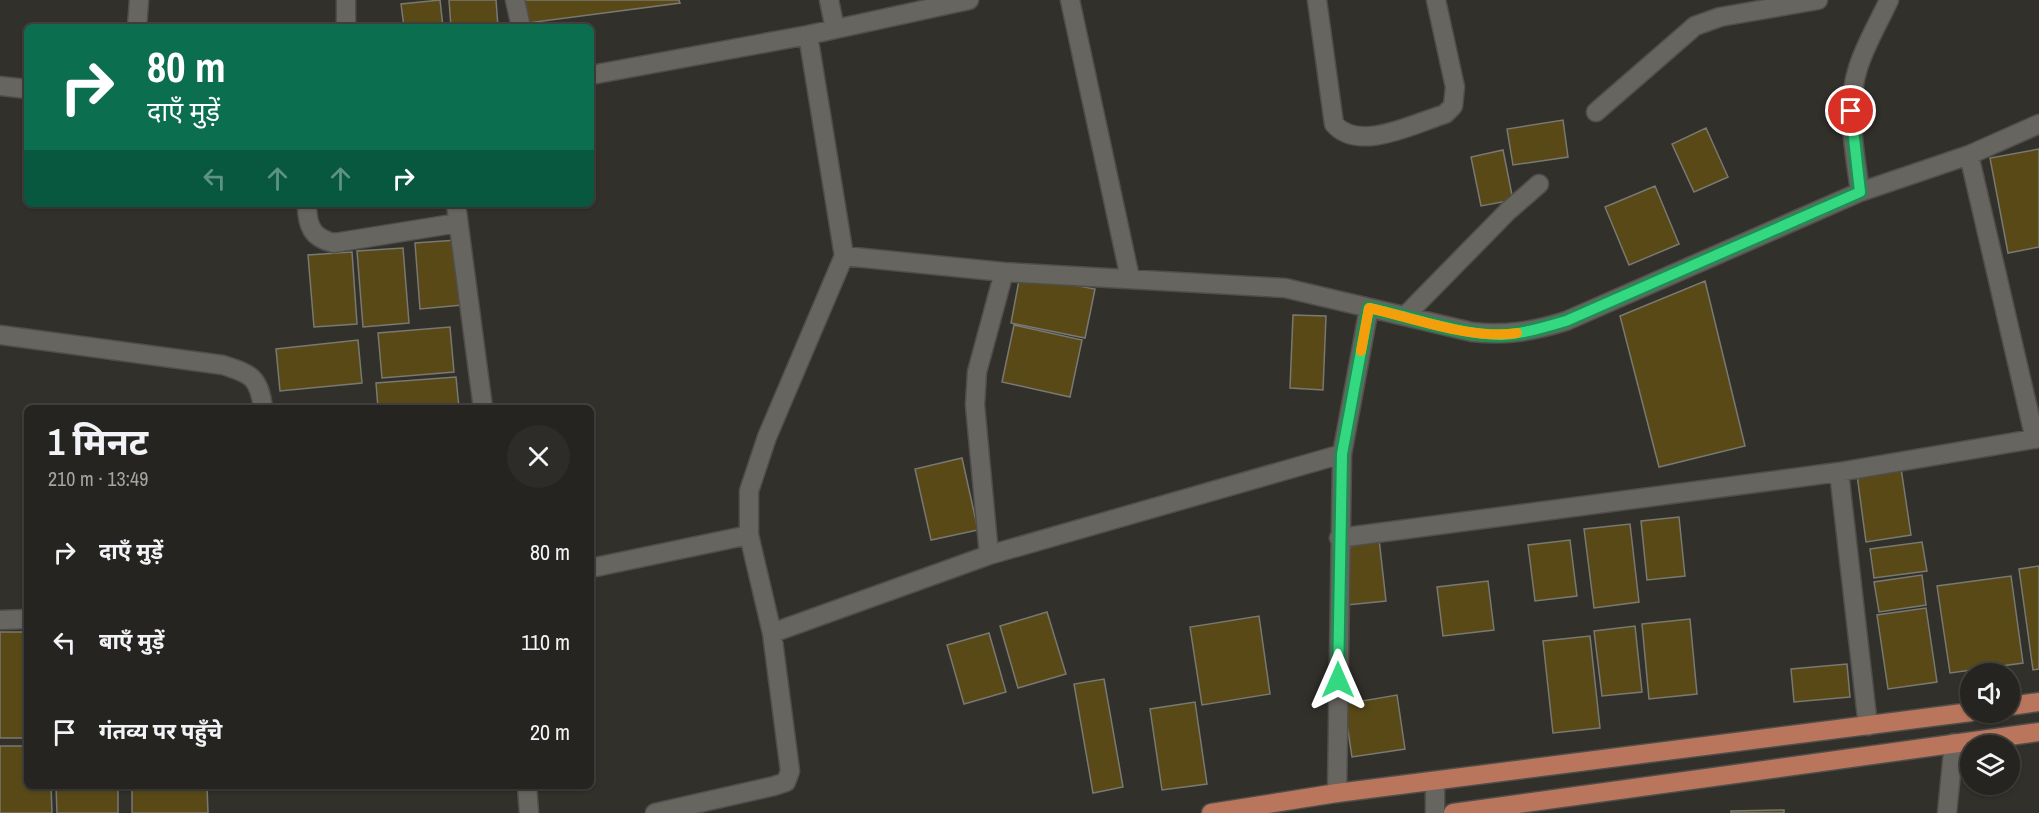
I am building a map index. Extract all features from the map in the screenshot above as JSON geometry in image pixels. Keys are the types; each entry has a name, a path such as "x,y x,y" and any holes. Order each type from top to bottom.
{"main road":[{"path":"2020,705 2039,702"},
{"path":"1211,813 1338,793 1960,713"},
{"path":"1453,813 2039,732"}],"street":[{"path":"136,24 139,0"},
{"path":"346,0 346,24"},
{"path":"515,0 519,24"},
{"path":"829,0 834,29"},
{"path":"594,74 808,35 969,0"},
{"path":"1070,0 1130,278"},
{"path":"1317,0 1334,124 1342,133 1355,137 1376,135 1445,114 1453,106 1455,87 1436,0"},
{"path":"1596,112 1695,26 1720,17 1818,0"},
{"path":"1860,192 1851,111 1852,91 1858,66 1889,0"},
{"path":"655,813 786,782 790,771 772,633 749,535 749,490 753,472 844,256 808,35"},
{"path":"0,86 24,89"},
{"path":"844,256 1004,272 1285,288 1472,332 1502,335 1538,329 1566,321 1860,192 1969,155 2039,124"},
{"path":"1339,538 1839,472 2037,438 1969,155"},
{"path":"1405,316 1508,211 1539,184"},
{"path":"307,207 311,231 321,240 334,243 458,223"},
{"path":"456,207 483,405"},
{"path":"989,555 975,405 977,372 1004,272"},
{"path":"1338,793 1339,538 1342,454 1369,308"},
{"path":"0,335 223,365 250,373 259,386 262,405"},
{"path":"772,633 989,555 1342,454"},
{"path":"1839,472 1868,726"},
{"path":"594,567 749,535"},
{"path":"0,620 24,619"},
{"path":"1947,813 1954,742"},
{"path":"1435,781 1435,813"},
{"path":"527,789 530,813"}],"building":[{"path":"440,0 443,24 404,24 401,4"},
{"path":"449,0 496,0 498,24 451,24"},
{"path":"525,0 679,0 680,3 528,23"},
{"path":"1563,120 1568,157 1513,165 1507,129"},
{"path":"1706,128 1728,177 1694,192 1672,144"},
{"path":"2039,149 2039,247 2008,253 1990,158"},
{"path":"1503,150 1513,200 1481,206 1471,157"},
{"path":"1655,186 1679,244 1629,265 1605,207"},
{"path":"457,240 462,305 420,309 415,243"},
{"path":"403,248 409,323 363,327 357,251"},
{"path":"352,252 357,324 314,327 308,255"},
{"path":"1020,275 1095,289 1085,338 1011,323"},
{"path":"1705,281 1745,446 1659,467 1620,316"},
{"path":"1293,315 1326,316 1323,390 1290,388"},
{"path":"1014,325 1082,340 1070,397 1002,382"},
{"path":"450,327 454,372 382,378 378,333"},
{"path":"358,340 362,383 280,391 276,349"},
{"path":"456,377 459,405 378,405 376,383"},
{"path":"962,458 978,530 931,540 915,469"},
{"path":"1901,468 1911,535 1866,542 1857,475"},
{"path":"1679,517 1685,576 1647,580 1641,521"},
{"path":"1630,524 1639,602 1594,608 1584,529"},
{"path":"1379,539 1386,601 1347,605 1349,547"},
{"path":"1570,540 1577,596 1535,601 1528,545"},
{"path":"1922,542 1927,571 1874,578 1870,549"},
{"path":"2039,566 2039,669 2033,670 2019,569"},
{"path":"1922,575 1926,605 1879,612 1874,582"},
{"path":"2011,576 2023,663 1960,663 1960,672 1950,673 1937,586"},
{"path":"1488,581 1494,630 1443,636 1437,587"},
{"path":"1926,608 1937,682 1888,689 1877,615"},
{"path":"1047,612 1066,674 1018,688 1000,626"},
{"path":"1259,616 1270,694 1202,705 1190,627"},
{"path":"1690,619 1697,694 1649,699 1642,624"},
{"path":"1635,626 1642,692 1602,696 1594,631"},
{"path":"0,632 24,632 24,738 0,738"},
{"path":"989,633 1006,692 964,704 947,645"},
{"path":"1590,636 1600,728 1553,733 1543,641"},
{"path":"1847,664 1850,697 1794,702 1791,669"},
{"path":"1104,679 1123,787 1093,793 1074,684"},
{"path":"1397,695 1405,749 1352,757 1344,704"},
{"path":"1195,702 1207,784 1162,790 1150,709"},
{"path":"0,746 24,746 24,789 51,789 52,813 0,813"},
{"path":"56,789 118,789 118,813 57,813"},
{"path":"132,789 207,789 208,813 132,813"},
{"path":"1784,810 1784,813 1731,813 1731,811"}],"slow traffic":[{"path":"1361,351 1369,308 1472,332 1502,335 1517,333"}],"route":[{"path":"1338,680 1342,454 1369,308 1472,332 1502,335 1538,329 1566,321 1860,192 1851,111"}]}
